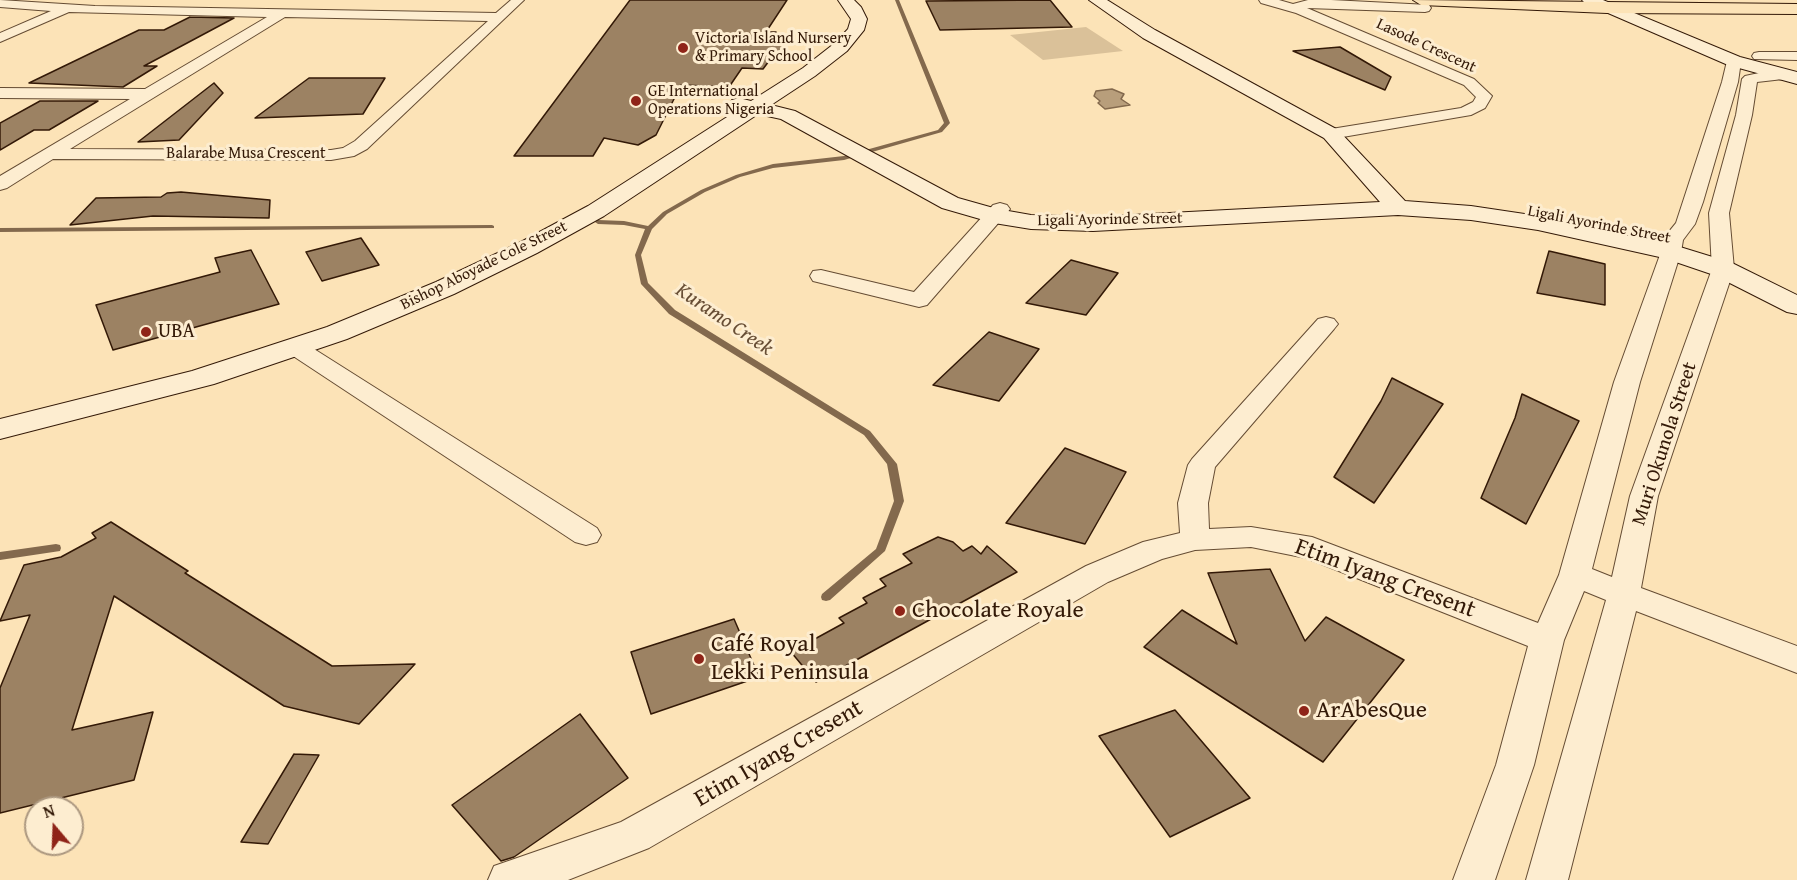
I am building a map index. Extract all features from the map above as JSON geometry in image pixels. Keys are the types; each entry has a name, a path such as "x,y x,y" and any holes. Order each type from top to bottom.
{"highway":[{"path":"1671,0 1749,0"},
{"path":"1423,4 1611,5 1719,10 1797,9"},
{"path":"1505,4 1575,11 1652,25 1677,15 1719,10"}],"street":[{"path":"0,38 86,0"},
{"path":"198,12 219,0"},
{"path":"0,184 304,0"},
{"name":"Balarabe Musa Crescent","path":"49,154 331,155 348,152 361,145 518,0"},
{"name":"Bishop Aboyade Cole Street","path":"0,429 203,378 337,333 445,288 528,248 596,211 752,103 828,40 841,17 840,6 836,0"},
{"name":"Bishop Aboyade Cole Street","path":"0,415 134,382 348,317 531,233 809,72 841,47 856,30 859,19 846,0"},
{"path":"1097,0 1149,34 1331,134 1395,204"},
{"name":"Lasode Crescent","path":"1265,0 1301,10 1469,82 1484,96 1479,105 1465,112 1331,134"},
{"path":"1590,0 1611,5 1734,61 1792,77"},
{"path":"0,3 198,12 500,17"},
{"name":"Lasode Crescent","path":"1301,10 1298,5 1314,3 1423,4"},
{"path":"1652,25 1710,45 1759,56 1797,56"},
{"path":"1759,56 1764,63 1792,77"},
{"path":"1474,880 1515,765 1547,640 1575,575 1627,382 1672,246 1685,224 1693,202 1730,82 1734,61"},
{"name":"Muri Okunola Street","path":"1547,880 1624,594 1644,496 1723,262 1719,213 1744,115 1750,79 1768,75 1792,77"},
{"path":"0,93 148,94"},
{"name":"Ligali Ayorinde Street","path":"752,103 788,115 867,152 950,203 997,212 1031,222 1093,224 1395,204 1538,223 1672,246 1723,262 1797,291"},
{"path":"821,276 920,300 997,212"},
{"name":"Ligali Ayorinde Street","path":"1723,262 1797,306"},
{"path":"1195,540 1193,503 1202,465 1326,324"},
{"path":"295,347 586,535"},
{"name":"Etim Iyang Cresent","path":"509,880 544,870 635,835 1097,573 1154,550 1195,540 1251,537 1312,548 1547,640"},
{"path":"1575,575 1797,660"}],"shaded area":[{"path":"1086,27 1123,51 1043,60 1010,35"},
{"path":"1112,89 1124,94 1121,99 1130,105 1105,109 1098,103 1100,101 1094,96 1096,91"}],"building":[{"path":"630,0 787,0 766,32 776,32 773,36 790,37 774,61 769,61 763,69 742,68 729,87 681,85 656,135 638,145 604,138 593,156 514,156"},
{"path":"1050,0 1072,27 940,30 926,1"},
{"path":"190,17 234,18 144,66 157,66 123,87 29,83 139,30 164,30"},
{"path":"1340,47 1391,77 1385,90 1293,51"},
{"path":"309,78 385,78 363,114 255,118"},
{"path":"214,83 223,93 179,140 138,142"},
{"path":"40,101 98,101 49,130 34,130 0,150 0,123"},
{"path":"181,192 270,200 269,218 153,216 70,225 96,198 161,197 167,193"},
{"path":"361,238 379,265 322,281 306,252"},
{"path":"251,250 279,304 113,350 96,305 220,272 215,258"},
{"path":"1549,251 1605,264 1605,305 1537,293"},
{"path":"1071,260 1118,273 1086,315 1026,303"},
{"path":"989,332 1039,349 999,401 933,385"},
{"path":"1392,378 1443,404 1374,503 1334,477 1381,401"},
{"path":"1522,394 1579,421 1526,524 1481,498 1515,418"},
{"path":"1065,448 1126,472 1085,544 1006,523"},
{"path":"111,522 188,571 185,573 332,666 415,664 359,724 284,706 114,596 72,730 153,712 134,780 69,796 24,796 24,807 0,813 0,688 30,615 0,621 24,565 61,557 96,538 92,533"},
{"name":"Chocolate Royale","path":"938,537 953,542 963,551 972,546 981,554 987,546 1017,572 816,682 791,652 844,623 839,618 867,603 863,598 886,586 880,579 912,563 903,554"},
{"name":"ArAbesQue","path":"1270,569 1305,641 1326,617 1404,660 1323,762 1144,647 1182,610 1237,644 1208,573"},
{"name":"Café Royal Lekki Peninsula","path":"734,619 759,677 651,714 631,652"},
{"path":"1175,710 1250,798 1170,837 1099,736"},
{"path":"580,714 628,778 514,857 501,861 452,805"},
{"path":"294,754 319,755 268,844 241,842"}],"waterway":[{"name":"Kuramo Creek","path":"649,228 665,213 703,191 738,176 773,166 844,158 940,131 947,123 897,0"},
{"path":"598,222 624,223 649,228"},
{"path":"0,230 492,227"},
{"name":"Kuramo Creek","path":"649,228 638,255 645,284 672,312 867,433 892,464 899,501 880,551 826,597"},
{"name":"Kuramo Creek","path":"0,556 56,548"}],"place":[{"name":"Victoria Island Nursery & Primary School","path":"683,48"},
{"name":"GE International Operations Nigeria","path":"636,101"},
{"name":"UBA","path":"146,332"},
{"name":"Chocolate Royale","path":"900,611"},
{"name":"Café Royal Lekki Peninsula","path":"699,659"},
{"name":"ArAbesQue","path":"1304,711"}]}
